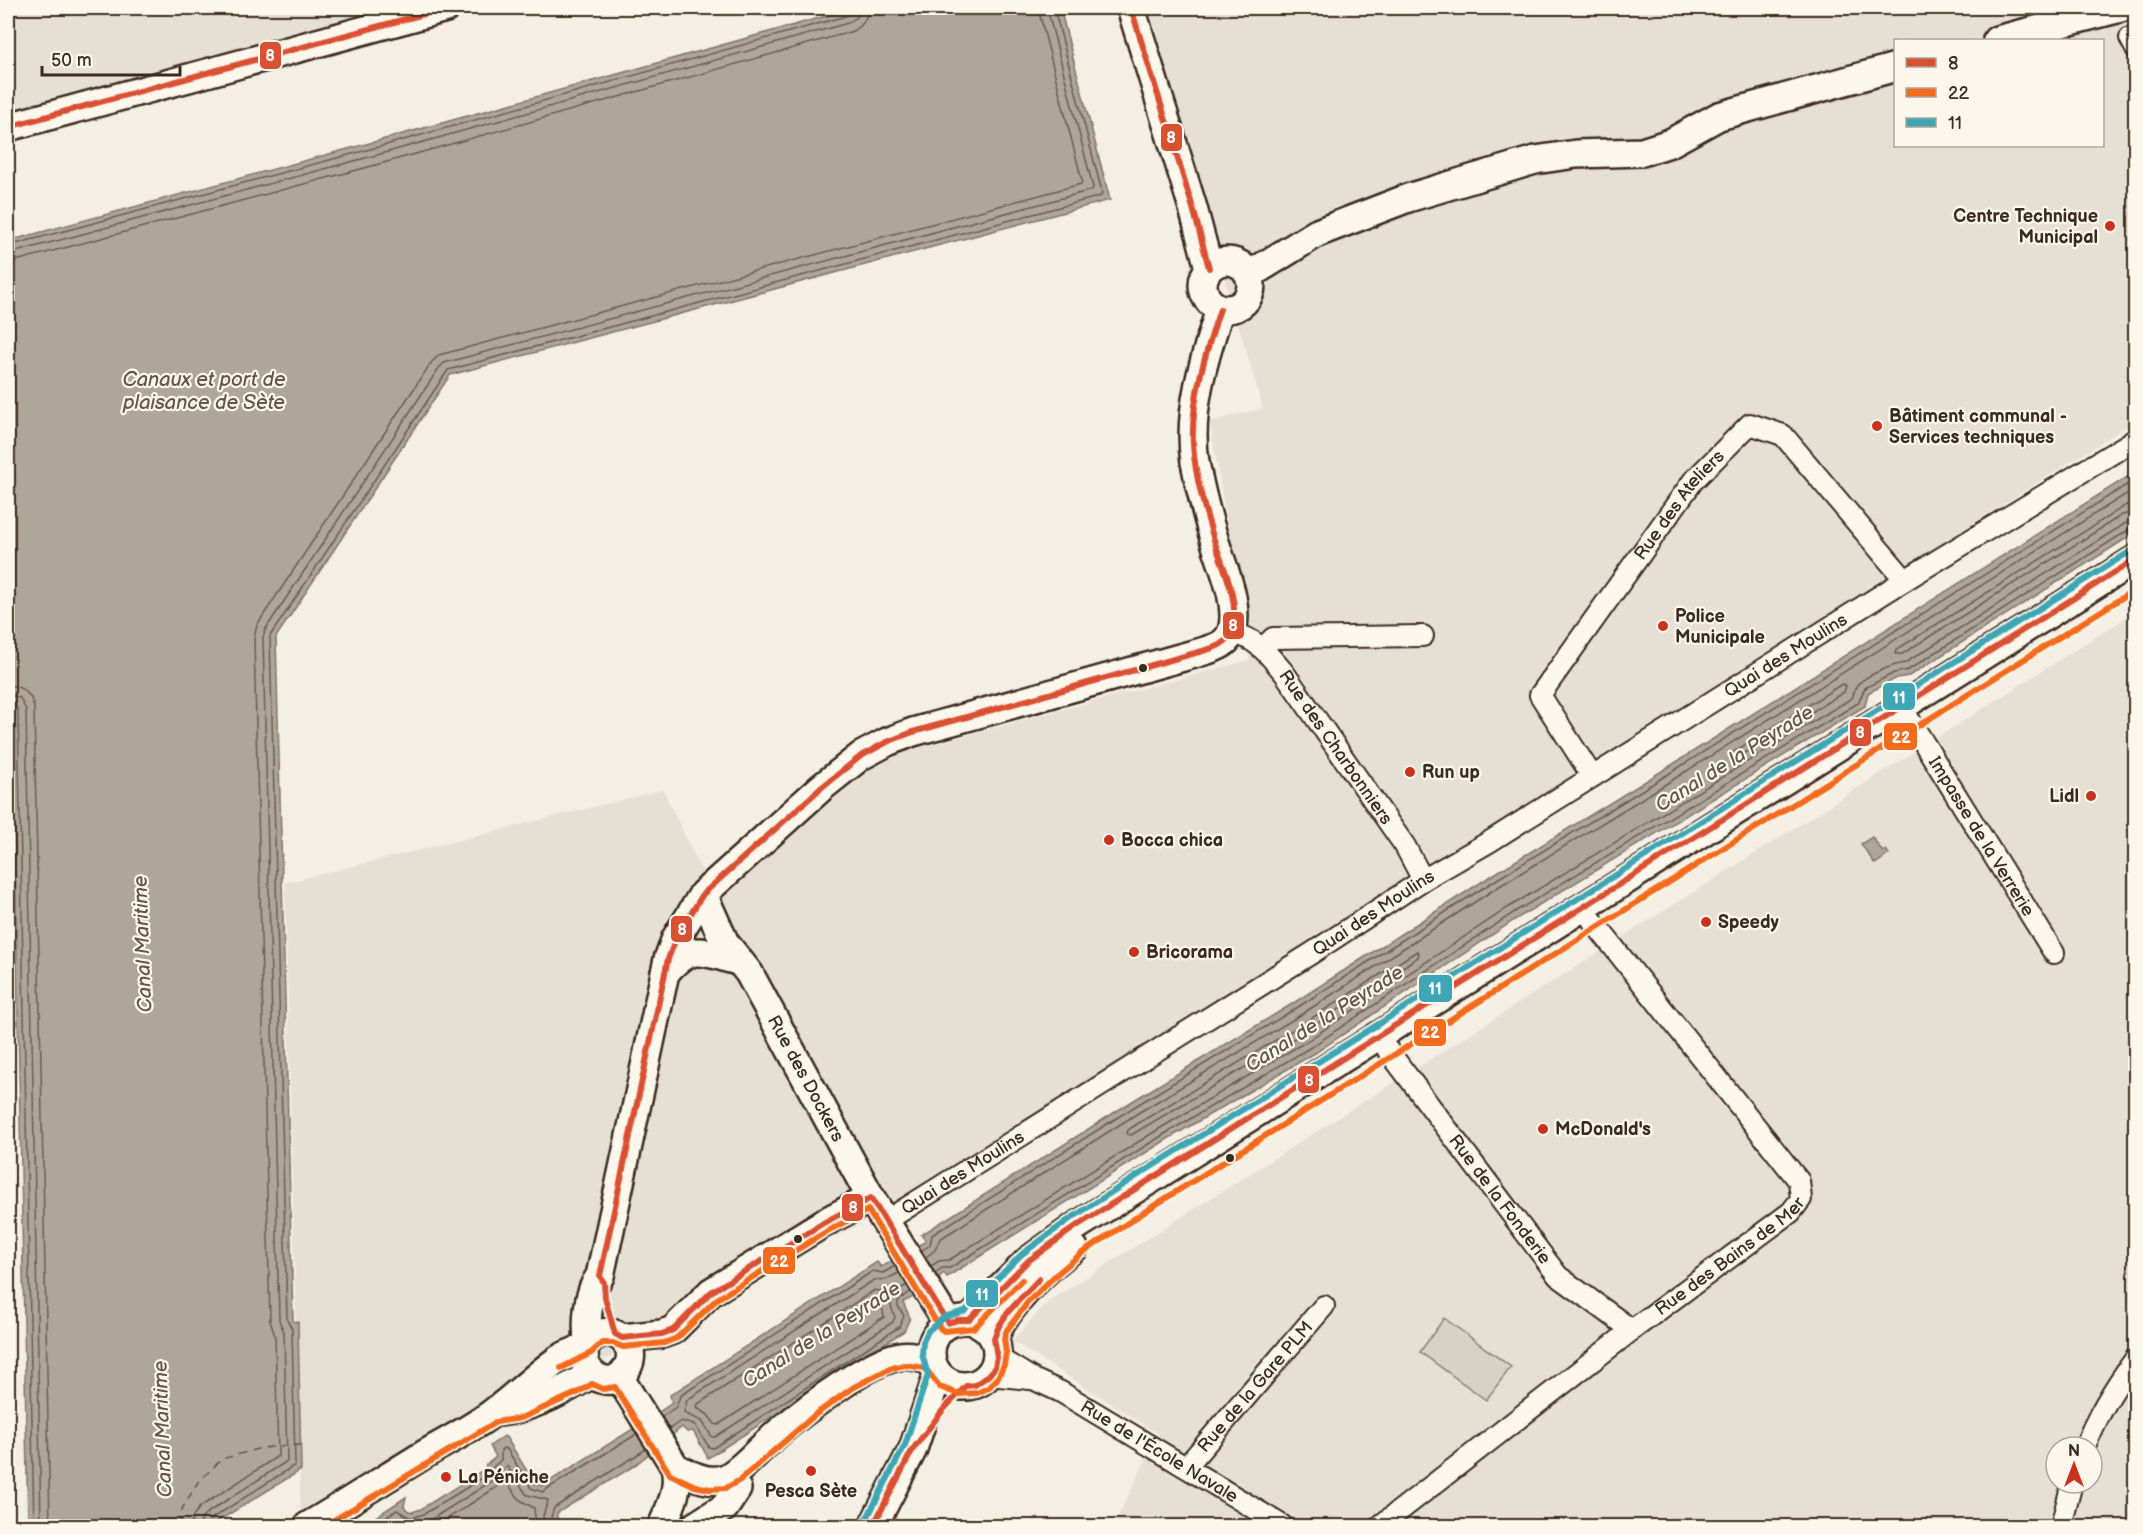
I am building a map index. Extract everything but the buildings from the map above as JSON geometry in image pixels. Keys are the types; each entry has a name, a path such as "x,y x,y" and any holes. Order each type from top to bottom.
{"main road":[{"path":"8,127 446,8"},
{"path":"1131,8 1193,208 1209,268"},
{"path":"2001,39 2121,8"},
{"path":"1249,275 1317,233 1408,198 1535,160 1576,154 1642,152 1670,143 1719,116 1894,68"},
{"path":"1217,262 1236,262 1244,267 1249,275 1252,284 1250,293 1246,301 1238,307 1229,310 1220,309 1211,304 1205,296 1202,286 1204,276 1217,262"},
{"path":"600,1276 604,1283 605,1298 619,1336 630,1351 629,1366 619,1377 604,1380 591,1374 583,1357 587,1343 586,1323 594,1283 600,1276 665,973 676,938 703,894 822,787 861,756 887,742 913,732 1194,654 1222,645 1231,632 1233,616 1230,591 1208,520 1194,450 1195,411 1207,350 1220,309"},
{"path":"913,1449 935,1367 932,1343 941,1328 958,1321 1028,1261 1075,1227 2136,559"},
{"path":"873,1527 913,1449 944,1410 987,1364 999,1326 1008,1312 1048,1269 1067,1253 1150,1197 2136,578"},
{"name":"Rue des Dockers","path":"703,894 725,943 749,974 871,1198"},
{"path":"665,973 682,955 692,951 738,961"},
{"name":"Quai des Moulins","path":"619,1336 662,1334 673,1330 711,1292 825,1222 871,1198 884,1222"},
{"path":"884,1222 930,1296 958,1321 979,1323 988,1329 987,1364"},
{"path":"308,1527 494,1413 561,1358 600,1334 619,1336"},
{"path":"671,1459 689,1474 703,1478 723,1479 736,1471 791,1421 865,1370 899,1356 935,1367 946,1381 956,1385 987,1364"},
{"path":"494,1413 517,1410 573,1385 591,1374"},
{"path":"619,1377 671,1459 678,1479 675,1497 662,1527"},
{"path":"695,1527 725,1507 737,1490"}],"street":[{"name":"Rue des Ateliers","path":"1592,776 1540,695 1693,481 1750,424 1783,435 1905,580"},
{"name":"Quai des Moulins","path":"884,1222 1312,953 1423,880 1489,842 1905,580 2136,439"},
{"name":"Rue des Charbonniers","path":"1231,632 1247,636 1263,648 1285,674 1405,846 1423,880"},
{"path":"1263,648 1273,638 1423,636"},
{"name":"Impasse de la Verrerie","path":"1909,719 2054,953"},
{"name":"Rue des Bains de Mer","path":"1380,1527 1632,1330 1791,1212 1801,1199 1799,1181 1592,920"},
{"name":"Rue de la Fonderie","path":"1387,1049 1558,1276 1632,1330"},
{"name":"Rue de la Gare PLM","path":"1186,1467 1324,1306"},
{"path":"2089,1435 2111,1394 2136,1358"},
{"name":"Rue de l'École Navale","path":"987,1364 1033,1379 1061,1392 1283,1527"},
{"path":"2061,1527 2069,1495"}],"shaded area":[{"path":"8,8 387,8 8,110"},
{"path":"1147,8 2135,8 2135,421 898,1203 301,1523 285,883 663,790 715,899 884,757 1250,660 1210,422 1263,408"},
{"path":"2135,612 2135,1526 1113,1526 1159,1434 1012,1341 1048,1302"},
{"path":"1444,1318 1511,1367 1486,1400 1420,1352"}],"water":[{"name":"Canaux et port de plaisance de Sète","path":"855,8 1060,8 1110,200 450,375 276,637 293,1321 298,1322 301,1470 210,1526 28,1526 12,709 8,706 8,241"},
{"name":"Canal de la Peyrade","path":"2135,472 2135,533 1909,676 1897,678 1868,693 1865,706 1516,919 1315,1053 1166,1140 947,1277 944,1273 939,1277 941,1283 903,1302 910,1318 904,1331 708,1458 693,1431 687,1432 682,1427 634,1466 557,1513 562,1526 362,1526 406,1497 404,1506 407,1510 412,1512 421,1509 485,1469 486,1465 496,1457 490,1446 504,1436 535,1484 542,1486 633,1429 622,1408 644,1395 656,1414 672,1403 670,1395 877,1262 881,1267 926,1241 921,1235 1131,1102 1292,1004 1491,876 1667,768"},
{"path":"1872,837 1883,852 1886,850 1889,854 1875,864 1861,844"}],"ferry route":[{"path":"180,1526 182,1509 198,1482 222,1459 261,1448 300,1445"}],"transit line":[{"name":"8","path":"8,127 446,8"},
{"name":"8","path":"1131,8 1193,208 1209,268"},
{"name":"8","path":"1220,309 1197,392 1193,444 1204,506 1232,596 1234,617 1231,633 1223,643 1210,649 913,732 887,742 861,756 822,787 703,894 676,938 668,959 600,1276 604,1283 605,1298 615,1334 622,1338 662,1334 673,1330 711,1292 825,1222 871,1198 948,1323 969,1320 1028,1261 1075,1227 2136,559"},
{"name":"11","path":"865,1522 905,1445 928,1375 922,1354 923,1342 928,1331 944,1317 965,1311 1022,1254 1070,1219 1132,1179 2131,551"},
{"name":"22","path":"324,1526 496,1422 521,1418 592,1384 603,1389 615,1387 670,1474 695,1486 710,1489 726,1488 740,1480 816,1414 854,1387 889,1369 904,1365 925,1368 940,1387 958,1394 977,1393 988,1388 997,1379 1004,1365 1006,1353 1004,1338 1007,1330 1028,1302 1082,1253 2136,589"},
{"name":"22","path":"561,1368 591,1353 602,1343 613,1343 623,1347 664,1343 677,1338 717,1299 829,1230 868,1210 944,1331 974,1328 1022,1280"},
{"name":"8","path":"873,1526 913,1449 943,1410 966,1386 975,1385 989,1375 995,1367 997,1357 994,1338 999,1326 1008,1312 1039,1279"}],"place":[{"name":"Centre Technique Municipal","path":"2110,226"},
{"name":"Bâtiment communal - Services techniques","path":"1877,426"},
{"name":"Police Municipale","path":"1663,626"},
{"name":"Run up","path":"1410,772"},
{"name":"Lidl","path":"2091,796"},
{"name":"Bocca chica","path":"1109,840"},
{"name":"Speedy","path":"1706,922"},
{"name":"Bricorama","path":"1134,952"},
{"name":"McDonald's","path":"1543,1129"},
{"name":"Pesca Sète","path":"811,1471"},
{"name":"La Péniche","path":"446,1477"}],"water label":[{"name":"Canal Maritime","path":"142,944"},
{"name":"Canal Maritime","path":"162,1429"}]}
